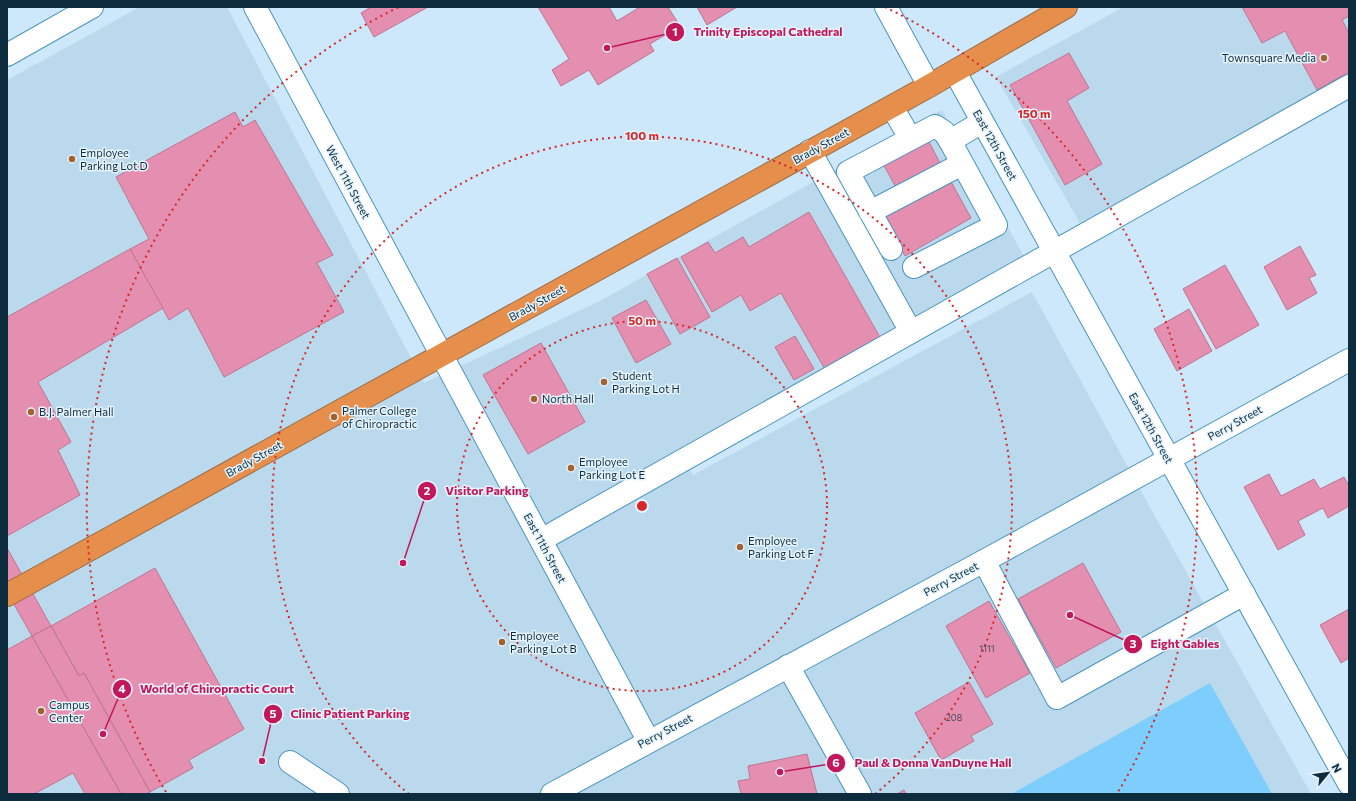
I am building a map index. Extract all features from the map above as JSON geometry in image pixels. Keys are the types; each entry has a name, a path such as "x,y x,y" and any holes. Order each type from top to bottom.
{"highway":[{"name":"Brady Street","path":"7,595 892,107 1066,7"}],"street":[{"path":"7,55 92,7"},
{"name":"West 11th Street","path":"255,7 442,355"},
{"path":"886,7 929,86"},
{"name":"East 12th Street","path":"955,72 1168,460 1349,784"},
{"path":"541,540 1349,86"},
{"path":"892,107 910,138"},
{"path":"950,141 982,122"},
{"path":"891,249 848,172 935,126 944,132 950,141 996,225 914,267"},
{"path":"810,151 911,332"},
{"path":"841,209 865,204 962,164"},
{"name":"East 11th Street","path":"442,355 648,740"},
{"name":"Perry Street","path":"552,794 648,740 984,561 1349,360"},
{"path":"984,561 1057,698 1244,594"},
{"path":"788,666 860,794"},
{"path":"290,762 338,794"}],"shaded area":[{"name":"Palmer College of Chiropractic","path":"140,7 227,7 424,383 598,302 942,110 1025,258 680,452 693,475 1032,292 1152,511 1311,794 7,794 7,80"},
{"path":"1124,7 1349,7 1349,73 1080,223 996,77"},
{"path":"1210,683 1272,794 1011,794"}],"building":[{"path":"371,7 428,7 374,37 361,13"},
{"path":"538,7 609,7 617,21 640,7 668,7 680,26 650,44 654,51 598,85 589,70 561,86 552,70 569,59"},
{"path":"697,7 737,7 707,25"},
{"name":"Townsquare Media","path":"1242,7 1349,7 1349,16 1342,20 1349,33 1349,72 1317,90 1285,31 1262,43"},
{"path":"1069,53 1089,88 1067,101 1102,164 1065,185 1010,85"},
{"path":"235,112 243,127 255,120 333,255 317,263 344,312 224,377 188,308 169,320 130,249 149,239 116,177"},
{"path":"927,138 942,167 898,191 882,162"},
{"path":"949,178 971,218 905,256 882,215"},
{"path":"809,212 881,339 826,371 781,293 750,311 741,295 712,312 681,257 708,242 715,253 743,237 749,247"},
{"path":"1300,246 1316,275 1309,278 1317,293 1287,310 1264,267"},
{"name":"B.J. Palmer Hall","path":"130,249 163,308 38,382 71,442 58,450 80,495 7,536 7,317"},
{"path":"677,258 710,317 680,334 647,274"},
{"path":"1225,265 1259,325 1216,349 1183,289"},
{"path":"646,300 671,344 636,363 612,318"},
{"path":"1189,309 1212,351 1177,371 1154,329"},
{"path":"795,336 814,369 794,380 775,347"},
{"name":"North Hall","path":"541,343 585,422 528,454 483,375"},
{"path":"1269,474 1281,496 1314,479 1320,489 1344,477 1349,486 1349,506 1328,518 1323,508 1298,521 1305,535 1278,550 1244,487"},
{"path":"7,548 51,626 32,636 7,592"},
{"path":"1083,563 1121,632 1056,668 1018,599"},
{"path":"155,568 244,729 189,760 193,768 150,792 84,673 79,676 51,626"},
{"path":"989,601 1030,673 986,698 946,626"},
{"path":"1349,609 1349,658 1341,663 1320,625"},
{"path":"51,626 79,676 84,673 150,792 146,794 121,794 32,636"},
{"name":"Campus Center","path":"32,636 121,794 85,794 73,773 34,794 7,794 7,650"},
{"path":"969,682 993,724 971,736 974,741 941,760 915,713"},
{"path":"807,754 817,794 741,794 738,781 750,779 748,766"},
{"path":"904,790 906,794 897,794"}],"place":[{"name":"Trinity Episcopal Cathedral","path":"607,48"},
{"name":"Townsquare Media","path":"1324,58"},
{"name":"Employee Parking Lot D","path":"72,159"},
{"name":"Student Parking Lot H","path":"604,382"},
{"name":"North Hall","path":"534,399"},
{"name":"B.J. Palmer Hall","path":"31,412"},
{"name":"Palmer College of Chiropractic","path":"334,417"},
{"name":"Employee Parking Lot E","path":"571,468"},
{"name":"Employee Parking Lot F","path":"740,547"},
{"name":"Visitor Parking","path":"403,563"},
{"name":"Eight Gables","path":"1070,615"},
{"name":"Employee Parking Lot B","path":"502,642"},
{"name":"Campus Center","path":"41,711"},
{"name":"World of Chiropractic Court","path":"103,734"},
{"name":"Clinic Patient Parking","path":"262,761"},
{"name":"Paul & Donna VanDuyne Hall","path":"780,772"}]}
